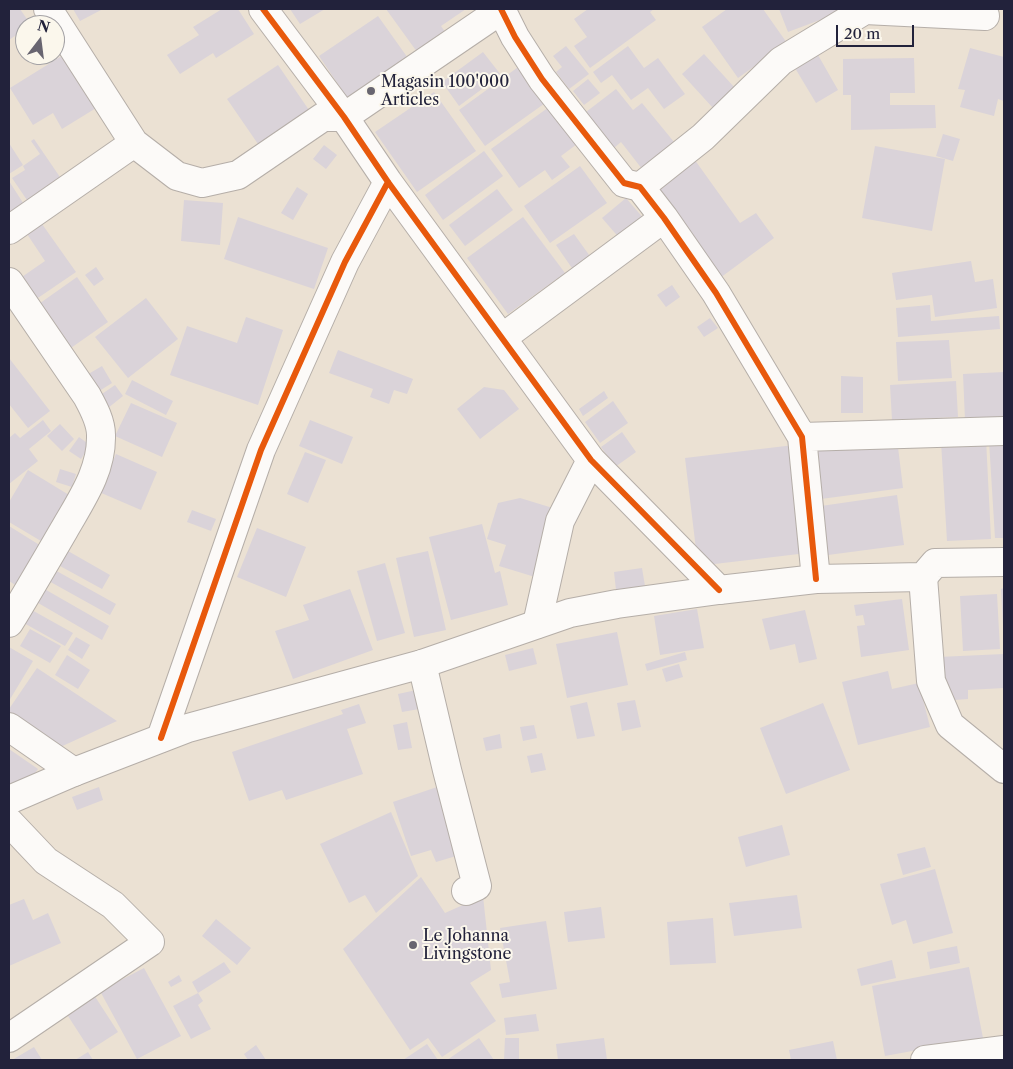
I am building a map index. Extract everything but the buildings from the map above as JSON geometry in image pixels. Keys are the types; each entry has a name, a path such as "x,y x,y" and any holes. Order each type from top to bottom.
{"street":[{"path":"48,9 134,142 176,176 202,183 238,175 323,117 344,117 501,9 515,37 542,79 624,183 640,187 664,218 716,293 802,437 816,579"},
{"path":"263,9 344,117 388,182 591,460 719,590"},
{"path":"640,187 703,138 781,61 865,10 985,16"},
{"path":"9,230 134,142"},
{"path":"161,738 260,450 345,262 388,182"},
{"path":"502,338 664,218"},
{"path":"9,282 87,396 102,433 100,457 92,481 43,568 9,623"},
{"path":"802,437 1004,431"},
{"path":"537,624 560,521 591,460"},
{"path":"9,800 74,772 198,725 422,664 570,613 719,590 816,579 923,577 936,563 1004,562"},
{"path":"923,577 931,681 950,725 1004,770"},
{"path":"422,664 477,886 466,891"},
{"path":"9,727 74,772"},
{"path":"9,822 46,861 113,905 150,942 9,1038"},
{"path":"925,1060 1004,1050"}],"cycle path":[{"path":"263,9 344,117 388,182 591,460 719,590"},
{"path":"501,9 515,37 542,79 624,183 640,187 664,218 716,293 802,437 816,579"},
{"path":"161,738 261,450 345,262 388,182"}],"place":[{"name":"Magasin 100'000 Articles","path":"371,91"},
{"name":"Le Johanna Livingstone","path":"413,945"}]}
